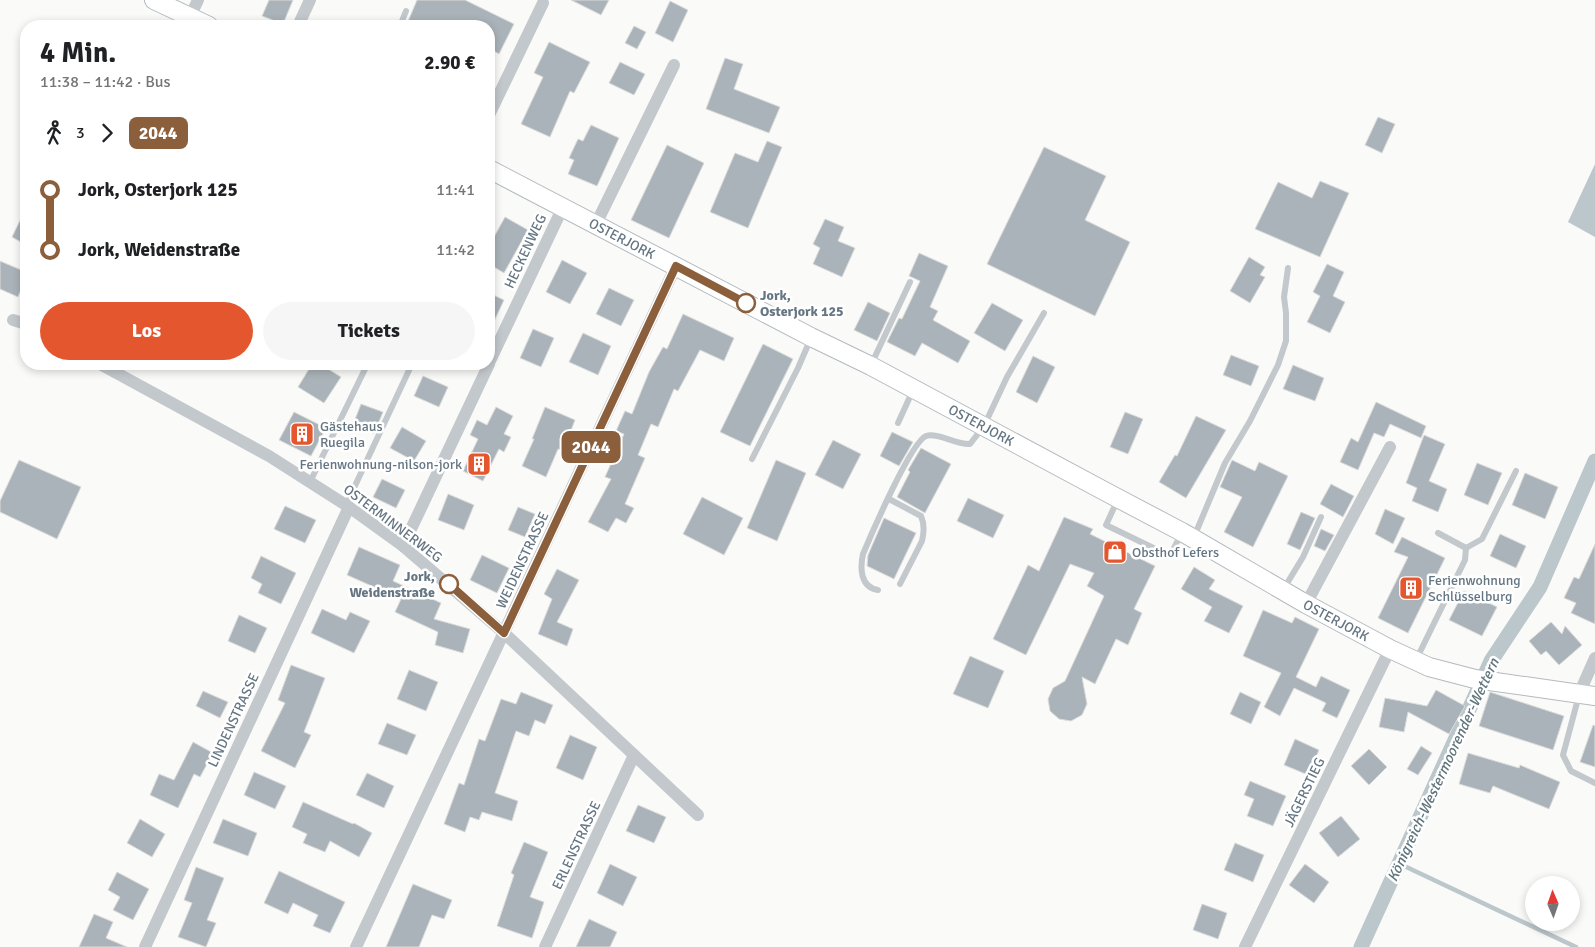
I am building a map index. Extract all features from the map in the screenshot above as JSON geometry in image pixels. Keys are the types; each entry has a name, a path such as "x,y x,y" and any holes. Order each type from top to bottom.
{"main road":[{"path":"154,0 189,20"},
{"name":"OSTERJORK","path":"495,172 984,426 1188,535 1306,604 1415,661 1429,667 1481,680 1587,695"}],"street":[{"path":"191,20 198,0"},
{"path":"301,20 310,0"},
{"path":"495,102 540,2"},
{"path":"596,224 674,65"},
{"name":"HECKENWEG","path":"495,351 563,207"},
{"name":"WEIDENSTRASSE","path":"356,947 676,266"},
{"path":"13,320 20,322"},
{"name":"OSTERMINNERWEG","path":"111,370 269,456 348,506 403,546 504,633 698,815"},
{"name":"HECKENWEG","path":"403,546 486,370"},
{"path":"1306,604 1390,448"},
{"name":"LINDENSTRASSE","path":"145,947 348,506"},
{"name":"JÄGERSTIEG","path":"1245,947 1390,649"},
{"path":"1587,695 1595,658"},
{"name":"ERLENSTRASSE","path":"545,947 634,755"}],"lane":[{"path":"402,20 406,11"},
{"path":"1119,498 1106,525 1170,556 1188,535 1278,365 1286,341 1284,297 1288,268"},
{"path":"871,366 910,282"},
{"path":"878,590 869,587 865,582 861,563 863,554 919,441 925,437 935,436 970,444 984,426 1007,377 1044,313"},
{"path":"752,459 798,368 811,337"},
{"path":"310,482 365,370"},
{"path":"348,506 409,370"},
{"path":"898,423 914,389"},
{"path":"1466,548 1482,539 1516,471"},
{"path":"889,499 921,516 924,522 922,541 900,584"},
{"path":"1283,591 1303,557 1321,517"},
{"path":"1438,533 1466,548"},
{"path":"1415,661 1465,560 1466,548"},
{"path":"1587,695 1563,755 1571,771 1595,783"}],"shaded area":[{"path":"1595,164 1595,237 1568,222"}],"building":[{"path":"269,0 293,0 285,20 272,20 262,16"},
{"path":"417,0 465,0 514,24 499,54 495,52 495,20 409,20"},
{"path":"571,0 609,0 601,15"},
{"path":"670,1 688,10 673,42 655,33"},
{"path":"634,26 646,32 637,49 625,43"},
{"path":"549,42 590,62 574,93 570,91 550,137 521,124 543,77 534,73"},
{"path":"725,58 743,64 734,89 780,107 769,133 706,109"},
{"path":"620,62 645,74 634,95 609,83"},
{"path":"1378,117 1395,124 1382,153 1365,145"},
{"path":"591,125 619,138 597,186 568,174 574,160 569,158 578,139 583,141"},
{"path":"767,141 782,147 748,228 710,212 735,153 758,162"},
{"path":"667,145 704,163 669,238 631,220"},
{"path":"1044,147 1106,176 1085,220 1130,242 1095,316 987,264"},
{"path":"1320,181 1349,193 1320,257 1255,229 1278,182 1312,198"},
{"path":"505,217 528,230 504,273 495,268 495,235"},
{"path":"825,219 844,227 838,241 855,248 842,277 813,264 820,248 813,244"},
{"path":"20,220 20,242 12,237"},
{"path":"919,253 948,266 930,307 938,311 933,320 970,341 958,363 922,343 915,356 887,342 899,318 902,319 920,281 909,276"},
{"path":"1249,257 1265,267 1260,275 1265,277 1250,303 1230,291"},
{"path":"562,260 587,273 570,304 546,292"},
{"path":"0,261 20,269 20,292 18,297 0,289"},
{"path":"1327,264 1344,272 1333,296 1345,302 1330,333 1307,322 1320,296 1313,292"},
{"path":"609,288 634,300 621,326 596,314"},
{"path":"495,296 504,300 495,319"},
{"path":"868,302 890,313 877,341 854,330"},
{"path":"992,303 1023,320 1005,351 974,333"},
{"path":"683,314 734,338 724,361 700,350 678,391 674,389 658,427 651,424 638,455 645,458 625,504 634,508 626,523 616,518 608,532 588,522 611,479 605,477 624,434 616,431 625,411 632,414 649,372 663,347 667,349"},
{"path":"533,329 554,338 541,367 520,358"},
{"path":"583,333 611,346 598,375 569,362"},
{"path":"763,344 793,359 750,446 720,432"},
{"path":"1231,355 1259,366 1251,386 1223,375"},
{"path":"1033,356 1055,367 1037,403 1016,392"},
{"path":"1293,365 1324,378 1315,401 1283,389"},
{"path":"308,370 330,370 341,377 324,403 298,387"},
{"path":"423,376 448,387 439,407 414,396"},
{"path":"1376,402 1426,426 1421,438 1390,424 1384,437 1374,433 1358,470 1340,462 1351,438 1358,442"},
{"path":"361,404 383,412 374,434 354,422"},
{"path":"496,407 513,416 504,434 511,437 504,452 499,449 483,481 463,471 478,439 470,435 477,420 487,425"},
{"path":"545,407 575,420 563,451 558,449 546,477 522,466"},
{"name":"Gästehaus Ruegila","path":"294,412 326,428 311,456 279,440"},
{"path":"1125,412 1143,419 1128,454 1110,447"},
{"path":"1196,416 1226,430 1186,498 1159,482 1175,455 1177,456"},
{"path":"402,427 426,441 414,461 390,448"},
{"path":"892,432 913,442 899,466 880,456"},
{"path":"1424,435 1445,444 1429,481 1447,489 1438,512 1412,501 1417,488 1406,483"},
{"path":"833,440 861,454 843,489 815,475"},
{"path":"921,448 951,464 925,513 897,497 910,472 908,470"},
{"path":"19,460 81,487 57,539 0,512 0,501"},
{"path":"776,460 806,473 777,541 747,528"},
{"path":"1232,460 1255,471 1259,462 1288,476 1253,547 1224,532 1242,497 1220,487"},
{"path":"1477,463 1502,473 1488,505 1464,495"},
{"path":"1525,473 1558,487 1545,519 1512,505"},
{"path":"382,479 405,490 396,508 373,497"},
{"path":"1331,484 1354,496 1343,517 1320,504"},
{"path":"448,494 474,505 464,530 438,520"},
{"path":"702,497 743,518 724,555 683,534"},
{"path":"968,498 1004,515 993,538 957,521"},
{"path":"285,506 316,520 305,543 274,529"},
{"path":"518,507 535,514 525,537 508,530"},
{"path":"1385,509 1405,518 1393,544 1375,534"},
{"path":"1301,512 1315,518 1300,550 1287,544"},
{"path":"1064,517 1093,529 1090,534 1155,566 1134,609 1142,613 1128,645 1116,639 1095,684 1082,677 1087,704 1082,715 1071,721 1059,719 1050,711 1048,699 1053,688 1065,681 1104,596 1087,586 1094,573 1070,564 1026,655 993,639 1028,565 1039,571"},
{"path":"884,518 916,533 894,579 867,566 868,555"},
{"path":"1321,529 1334,535 1325,551 1314,546"},
{"path":"1500,534 1526,546 1516,568 1490,556"},
{"name":"Ferienwohnung Schlüsselburg","path":"1402,537 1445,558 1408,633 1378,618 1408,557 1394,552"},
{"path":"1595,544 1595,624 1571,613 1576,603 1564,598 1574,577 1579,579"},
{"path":"359,547 400,565 393,581 441,603 434,619 470,629 463,653 435,645 438,632 395,612 401,599 347,575"},
{"path":"482,555 509,568 497,593 470,580"},
{"path":"261,556 296,573 281,604 258,593 262,584 251,578"},
{"path":"1194,567 1215,580 1209,589 1243,606 1229,633 1204,621 1212,607 1181,589"},
{"path":"557,569 579,580 557,622 573,629 567,646 538,634 552,599 544,594"},
{"path":"1464,591 1497,607 1482,636 1449,620"},
{"path":"322,609 346,620 350,612 370,621 354,653 311,633"},
{"path":"1263,610 1292,623 1295,617 1319,629 1296,677 1316,687 1321,676 1350,690 1337,718 1322,711 1326,703 1294,688 1280,716 1264,707 1281,673 1243,656"},
{"path":"239,615 267,628 255,653 228,641"},
{"path":"1551,622 1562,634 1565,626 1582,645 1559,665 1546,651 1541,655 1529,641"},
{"path":"970,656 1004,671 988,708 953,694"},
{"path":"291,665 325,678 304,732 311,735 295,768 261,751 285,703 278,700"},
{"path":"409,670 438,682 426,711 397,699"},
{"path":"1436,690 1465,706 1449,734 1408,712 1404,732 1379,727 1385,698 1427,706"},
{"path":"203,691 228,702 220,718 196,706"},
{"path":"521,692 553,705 545,724 535,720 529,736 516,731 495,793 518,801 512,821 482,812 479,820 470,817 465,832 444,824 459,783 464,785 479,739 485,741 501,699 516,704"},
{"path":"1240,692 1261,702 1251,724 1230,714"},
{"path":"1490,692 1564,716 1553,750 1479,726"},
{"path":"387,723 416,735 407,755 378,744"},
{"path":"1593,725 1595,726 1595,767 1580,762"},
{"path":"570,735 597,747 583,780 556,768"},
{"path":"1295,739 1319,750 1308,775 1284,765"},
{"path":"193,742 213,753 200,777 194,774 178,808 150,795 159,774 174,780"},
{"path":"1421,746 1432,753 1418,775 1407,769"},
{"path":"1369,749 1387,767 1369,785 1351,766"},
{"path":"1468,753 1519,768 1520,765 1560,782 1549,809 1493,786 1490,793 1459,784"},
{"path":"254,772 286,786 275,809 244,795"},
{"path":"367,773 394,786 384,808 356,795"},
{"path":"1250,781 1286,796 1273,826 1247,816 1254,799 1244,795"},
{"path":"303,802 354,823 372,833 359,857 330,841 325,852 303,843 307,834 292,827"},
{"path":"638,805 666,817 654,843 626,831"},
{"path":"1341,816 1360,839 1338,857 1319,833"},
{"path":"140,819 165,834 152,857 127,843"},
{"path":"223,819 257,833 248,856 213,843"},
{"path":"524,842 548,852 530,897 544,902 532,938 497,926 514,875 511,873"},
{"path":"1235,843 1264,855 1253,882 1224,870"},
{"path":"610,864 637,877 623,906 597,893"},
{"path":"1305,864 1329,882 1314,903 1289,885"},
{"path":"196,867 224,878 207,920 216,923 206,947 178,937 192,903 184,900"},
{"path":"279,871 345,902 330,933 313,926 318,915 293,903 288,914 264,903"},
{"path":"117,872 149,889 133,920 113,910 120,897 108,890"},
{"path":"413,884 452,900 444,919 432,915 419,947 386,947"},
{"path":"1202,904 1227,913 1218,939 1193,930"},
{"path":"94,914 113,922 106,938 127,947 79,947"},
{"path":"589,919 617,932 610,947 576,947"}],"waterway":[{"name":"Königreich-Westermoorender-Wettern","path":"1361,947 1491,661 1540,587 1595,461"},
{"path":"1400,864 1576,947"}],"bus line":[{"name":"2044","path":"449,584 504,633 676,266 746,303"}],"place":[{"name":"Jork, Osterjork 125","path":"746,303"},
{"name":"Gästehaus Ruegila","path":"302,434"},
{"name":"Ferienwohnung-nilson-jork","path":"479,464"},
{"name":"Obsthof Lefers","path":"1115,552"},
{"name":"Jork, Weidenstraße","path":"449,584"},
{"name":"Ferienwohnung Schlüsselburg","path":"1411,588"}]}
